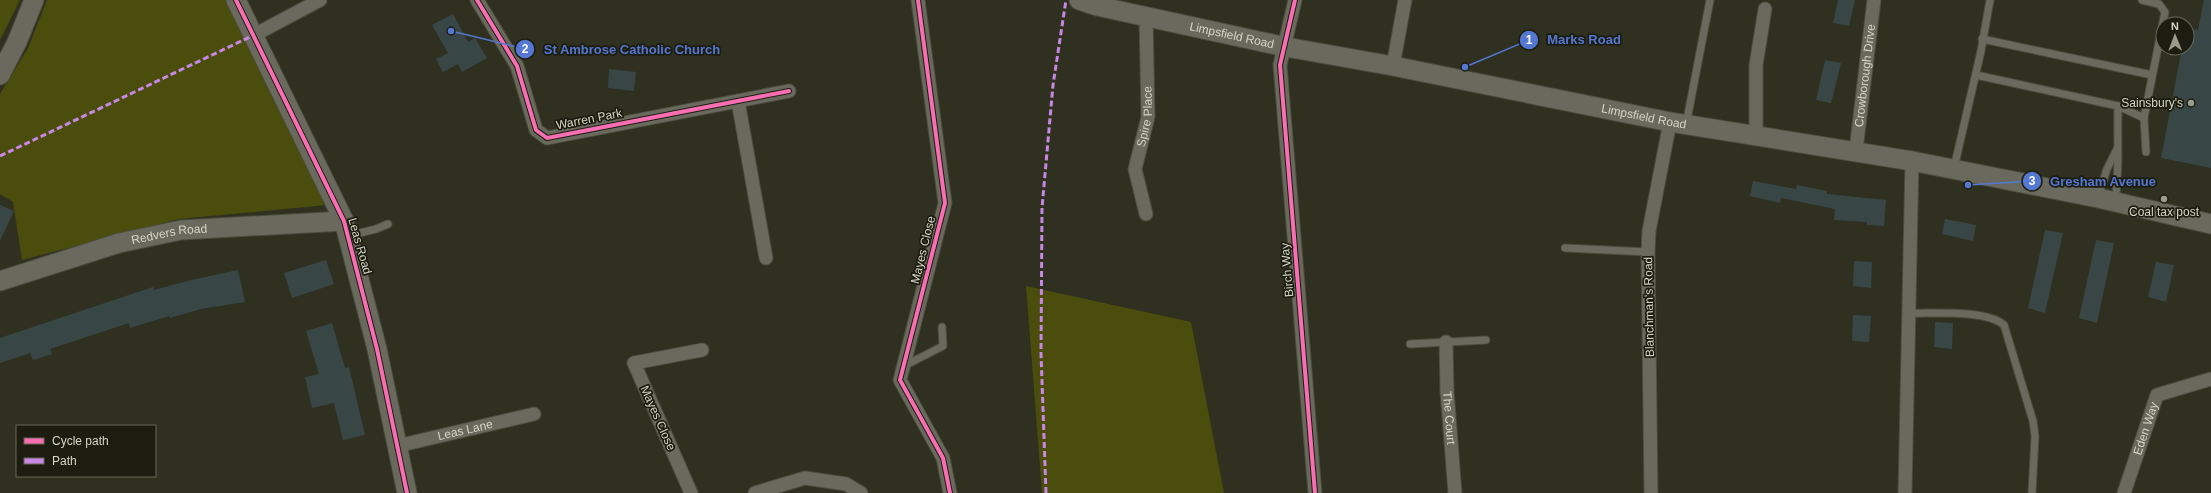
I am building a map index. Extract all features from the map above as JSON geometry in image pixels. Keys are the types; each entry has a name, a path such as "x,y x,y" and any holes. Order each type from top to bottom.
{"main road":[{"path":"0,75 17,42 34,0"},
{"name":"Leas Road","path":"236,0 346,228 377,349 407,493"},
{"name":"Limpsfield Road","path":"1079,0 1098,3 1146,17 1286,47 1393,66 1678,124 1756,134 1856,150 2106,200 2211,224"},
{"name":"Redvers Road","path":"0,281 120,243 181,230 346,228"}],"street":[{"path":"254,35 320,0"},
{"name":"Warren Park","path":"476,0 518,66 536,130 547,138 789,91"},
{"name":"Mayes Close","path":"918,0 945,203 900,380 943,458 950,493"},
{"name":"Birch Way","path":"1295,0 1286,47 1280,65 1315,493"},
{"path":"1393,66 1405,0"},
{"name":"Crowborough Drive","path":"1856,150 1874,0"},
{"path":"1756,134 1756,65 1765,9"},
{"name":"Spire Place","path":"1146,17 1148,117 1135,169 1146,214"},
{"path":"738,101 766,258"},
{"name":"Blanchman's Road","path":"1651,493 1649,231 1678,124"},
{"path":"1905,493 1912,161"},
{"name":"The Court","path":"1446,342 1447,391 1456,493"},
{"name":"Mayes Close","path":"691,493 634,364 702,350"},
{"name":"Eden Way","path":"2124,493 2157,395 2211,379"},
{"name":"Leas Lane","path":"397,446 534,414"},
{"path":"755,493 805,478 846,484 861,493"}],"lane":[{"path":"1678,124 1710,0"},
{"path":"1954,169 1976,75 1990,0"},
{"path":"2142,0 2159,4 2165,12 2144,118 2146,152"},
{"path":"1982,39 2152,75"},
{"path":"1976,75 2118,106 2144,118"},
{"path":"2106,200 2119,169 2117,149 2118,106"},
{"path":"2106,200 2107,169 2117,149"},
{"path":"346,228 376,229 388,224"},
{"path":"1564,248 1648,252"},
{"path":"1909,313 1980,316 1999,321 2004,325 2034,421 2035,436 2032,493"},
{"path":"904,366 943,346 942,327"},
{"path":"1410,344 1486,340"}],"shaded area":[{"path":"0,0 20,0 0,40"},
{"path":"47,0 230,0 327,205 179,219 22,260 13,202 0,194 0,94 28,48"},
{"path":"1026,286 1191,322 1224,493 1042,493"}],"building":[{"path":"1838,0 1855,0 1849,26 1833,23"},
{"name":"Sainsbury's","path":"2204,0 2211,0 2211,168 2161,158 2180,56 2195,56 2195,29 2198,30"},
{"path":"453,14 468,42 475,38 487,58 462,72 458,64 443,72 436,59 448,53 432,25"},
{"path":"1825,60 1841,63 1831,103 1816,100"},
{"path":"609,69 636,72 634,91 608,88"},
{"path":"1753,181 1796,189 1797,185 1827,191 1827,194 1886,200 1884,226 1867,225 1867,222 1834,220 1835,209 1781,198 1780,203 1750,196"},
{"path":"0,205 14,211 0,241"},
{"path":"1945,219 1976,225 1973,241 1942,234"},
{"path":"2045,230 2063,233 2045,313 2028,308"},
{"path":"2096,240 2114,243 2097,323 2079,318"},
{"path":"326,260 334,284 292,298 284,273"},
{"path":"1854,261 1872,262 1871,288 1853,286"},
{"path":"2156,262 2174,265 2166,302 2148,297"},
{"path":"238,270 245,302 201,309 170,318 169,316 130,328 129,323 50,349 52,354 33,360 30,353 0,363 0,338 153,287 154,290"},
{"path":"1853,315 1871,316 1869,342 1852,341"},
{"path":"1935,322 1953,323 1952,349 1934,347"},
{"path":"332,323 345,368 349,367 365,435 343,440 334,403 312,408 305,377 319,374 306,331"}],"marked path":[{"path":"1046,493 1041,353 1042,208 1053,85 1066,0"},
{"path":"0,156 254,35"}],"cycle path":[{"path":"236,0 344,221 377,349 407,493"},
{"path":"477,0 517,66 536,130 547,138 789,91"},
{"path":"918,0 945,203 900,380 943,458 950,493"},
{"path":"1295,0 1280,65 1315,493"}],"place":[{"name":"St Ambrose Catholic Church","path":"451,31"},
{"name":"Marks Road","path":"1465,67"},
{"name":"Sainsbury's","path":"2191,103"},
{"name":"Gresham Avenue","path":"1968,185"},
{"name":"Coal tax post","path":"2164,199"}]}
